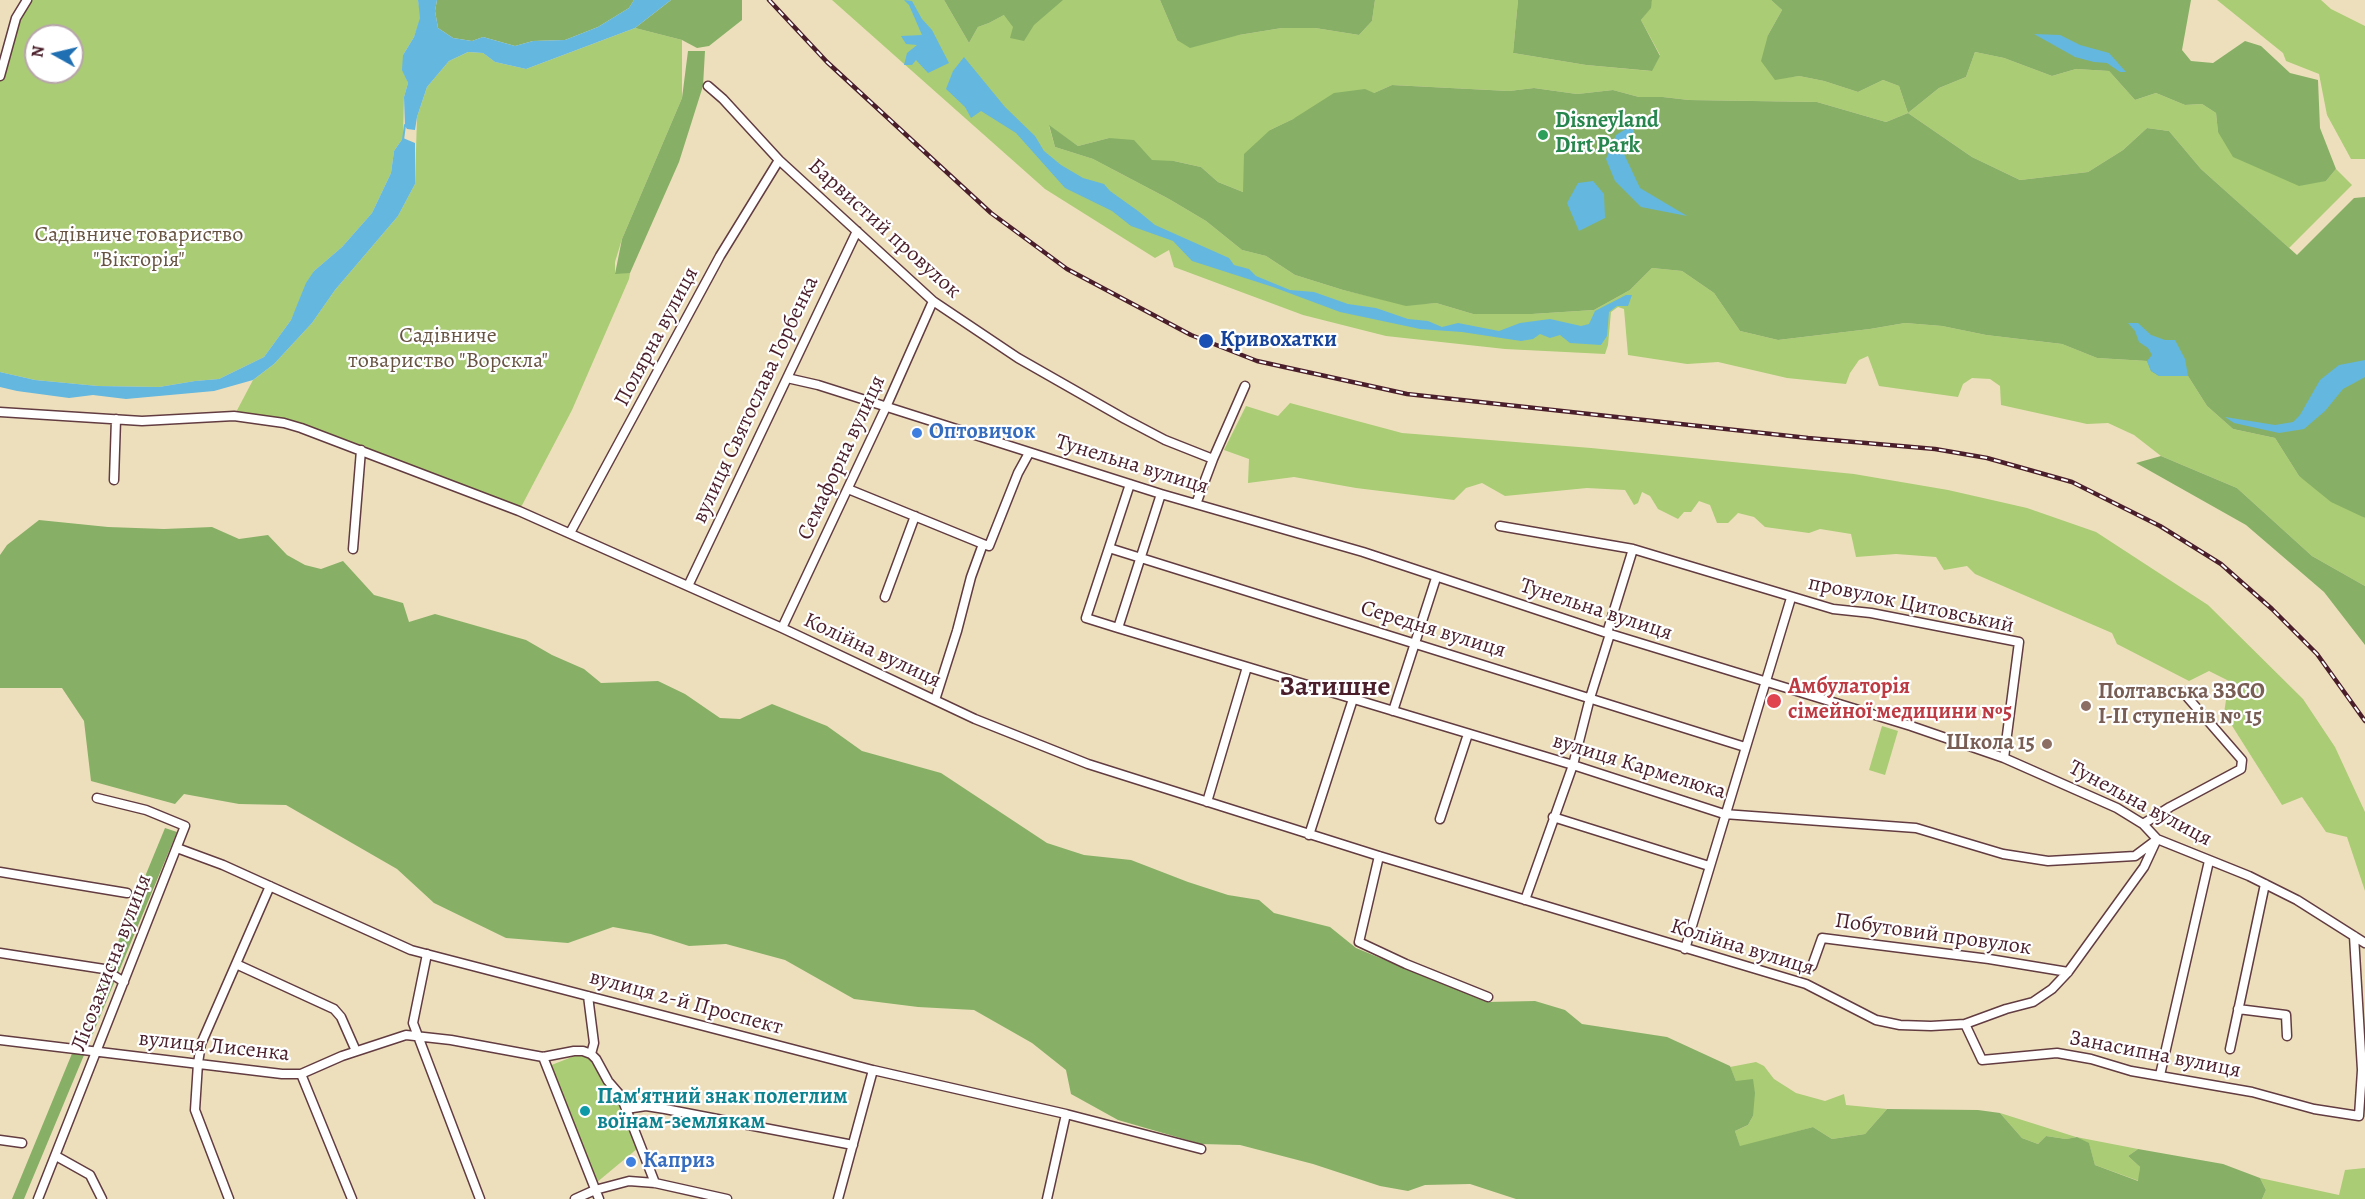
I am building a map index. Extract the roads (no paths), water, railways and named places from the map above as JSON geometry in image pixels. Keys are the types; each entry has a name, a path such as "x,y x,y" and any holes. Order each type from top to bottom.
{"street":[{"path":"0,75 16,18 27,0"},
{"name":"Барвистий провулок","path":"708,86 780,160 933,301 1018,358 1125,419 1165,440 1213,459"},
{"name":"Полярна вулиця","path":"570,533 720,256 780,160"},
{"name":"вулиця Святослава Горбенка","path":"688,586 857,231"},
{"name":"Семафорна вулиця","path":"782,628 933,301"},
{"name":"Тунельна вулиця","path":"787,378 818,385 1161,494 1364,552 1608,634 1911,726 2004,758 2117,808 2143,824 2157,839 2265,884 2297,900 2365,943"},
{"path":"1197,504 1213,459 1245,386"},
{"name":"Колійна вулиця","path":"0,412 142,421 234,416 284,423 467,490 570,533 782,628 975,719 1088,764 1309,835 1806,984 1876,1020 1900,1025 1965,1024 2033,1002 2052,989 2068,972 2144,867 2157,839"},
{"path":"114,480 116,419"},
{"path":"353,549 361,450"},
{"path":"848,489 989,546 1017,473 1029,453"},
{"path":"1109,548 1130,484"},
{"path":"1118,628 1161,494"},
{"path":"885,597 915,516"},
{"path":"1500,526 1633,549 1791,598 1685,949"},
{"path":"934,700 983,544"},
{"name":"Середня вулиця","path":"1109,548 1745,747"},
{"name":"вулиця Кармелюка","path":"1109,548 1086,618 1573,765 1724,814 1916,828 2003,854 2048,861 2135,856 2157,839"},
{"path":"1525,900 1573,765 1633,549"},
{"path":"1393,711 1436,578"},
{"name":"провулок Цитовський","path":"1791,598 1833,609 1871,613 2019,642 2004,758"},
{"path":"1207,802 1247,667"},
{"path":"2143,824 2241,769 2242,760 2182,692"},
{"path":"1309,835 1353,699"},
{"path":"1440,819 1468,734"},
{"name":"Лісозахисна вулиця","path":"38,1199 185,826 146,810 98,798"},
{"path":"1553,817 1709,866"},
{"name":"вулиця 2-й Проспект","path":"177,848 223,865 411,950 873,1070 1066,1114 1201,1149"},
{"path":"1379,856 1359,942 1406,964 1488,997"},
{"path":"2160,1076 2209,861"},
{"path":"0,872 127,893"},
{"path":"2230,1048 2265,884"},
{"path":"229,1199 195,1110 198,1063 201,1044 270,886"},
{"name":"Занасипна вулиця","path":"1965,1024 1982,1060 2057,1053 2091,1059 2131,1071 2222,1089 2252,1092 2314,1109 2359,1116 2362,1070 2354,936"},
{"name":"Побутовий провулок","path":"1812,966 1822,938 1989,959 2068,972"},
{"path":"0,953 104,969 124,982"},
{"path":"427,954 413,1017 417,1036 480,1199"},
{"path":"236,964 334,1009 356,1051"},
{"path":"588,996 594,1043 591,1054 621,1096 655,1182"},
{"path":"2238,1009 2286,1015 2286,1036"},
{"name":"вулиця Лисенка","path":"0,1040 282,1074 301,1074 356,1051 406,1035 543,1058 574,1051 591,1054"},
{"path":"543,1058 597,1195"},
{"path":"838,1199 873,1070"},
{"path":"301,1074 352,1199"},
{"path":"626,1109 646,1106 665,1109 853,1145"},
{"path":"1047,1199 1066,1114"},
{"path":"0,1140 22,1143"},
{"path":"56,1156 90,1174 102,1199"},
{"path":"575,1199 597,1195 629,1181 655,1182 727,1199"}],"water":[{"path":"418,0 437,0 435,11 438,28 453,38 472,41 483,37 515,46 533,41 565,40 598,27 629,8 634,0 671,0 635,28 526,69 495,62 483,53 468,52 449,61 427,87 415,130 407,129 405,126 404,97 408,83 402,70 403,55 414,37 420,18"},
{"path":"904,0 912,1 922,19 932,30 949,63 928,73 916,60 912,65 904,65 907,53 917,45 906,44 901,36 922,35 909,5"},
{"path":"2034,34 2060,35 2080,45 2109,53 2126,72 2120,72 2107,63 2075,57"},
{"path":"964,57 1005,107 1035,136 1044,151 1061,165 1083,178 1104,184 1155,225 1229,258 1234,265 1249,269 1256,276 1290,290 1314,292 1348,304 1376,308 1408,319 1428,321 1442,327 1458,323 1499,331 1520,323 1550,319 1581,326 1589,324 1595,311 1626,295 1632,295 1628,306 1617,306 1609,312 1607,336 1601,345 1570,343 1560,335 1550,338 1540,334 1533,339 1521,341 1462,332 1420,329 1340,312 1273,287 1192,261 1173,241 1131,226 1112,211 1065,188 1016,133 981,111 971,118 965,107 946,89 953,71"},
{"path":"1629,127 1634,130 1632,141 1624,154 1640,188 1687,216 1641,207 1615,181 1606,159 1616,135"},
{"path":"403,138 415,143 415,184 398,216 335,290 312,323 274,364 253,380 214,391 126,399 93,395 69,398 0,387 0,372 35,380 98,386 159,387 219,379 264,357 291,320 306,283 314,271 342,247 372,213 391,173 394,151"},
{"path":"1593,181 1604,194 1605,218 1579,231 1567,203 1578,183"},
{"path":"2128,323 2138,323 2151,335 2165,340 2175,340 2185,359 2188,376 2159,376 2151,371 2147,361 2152,355 2148,348 2139,342 2135,331"},
{"path":"2365,360 2365,377 2343,389 2325,411 2304,429 2279,433 2234,423 2225,417 2275,425 2293,422 2300,415 2320,380 2339,365"}],"waterway":[{"path":"403,140 405,125"}],"railway":[{"path":"769,0 827,62 991,213 1067,269 1191,335 1257,361 1407,394 1808,438 1935,449 1987,458 2072,482 2160,526 2221,564 2272,609 2317,654 2365,721"}],"place":[{"name":"Disneyland Dirt Park","path":"1543,135"},
{"name":"Кривохатки","path":"1206,341"},
{"name":"Оптовичок","path":"917,433"},
{"name":"Амбулаторія сімейної медицини №5","path":"1774,701"},
{"name":"Полтавська ЗЗСО І-ІІ ступенів № 15","path":"2086,706"},
{"name":"Школа 15","path":"2047,744"},
{"name":"Пам'ятний знак полеглим воїнам-землякам","path":"585,1111"},
{"name":"Каприз","path":"631,1162"}],"district":[{"name":"Затишне","path":"1335,688"}],"park label":[{"name":"Садівниче товариство \"Вікторія\"","path":"139,248"},
{"name":"Садівниче товариство \"Ворскла\"","path":"448,350"}]}
